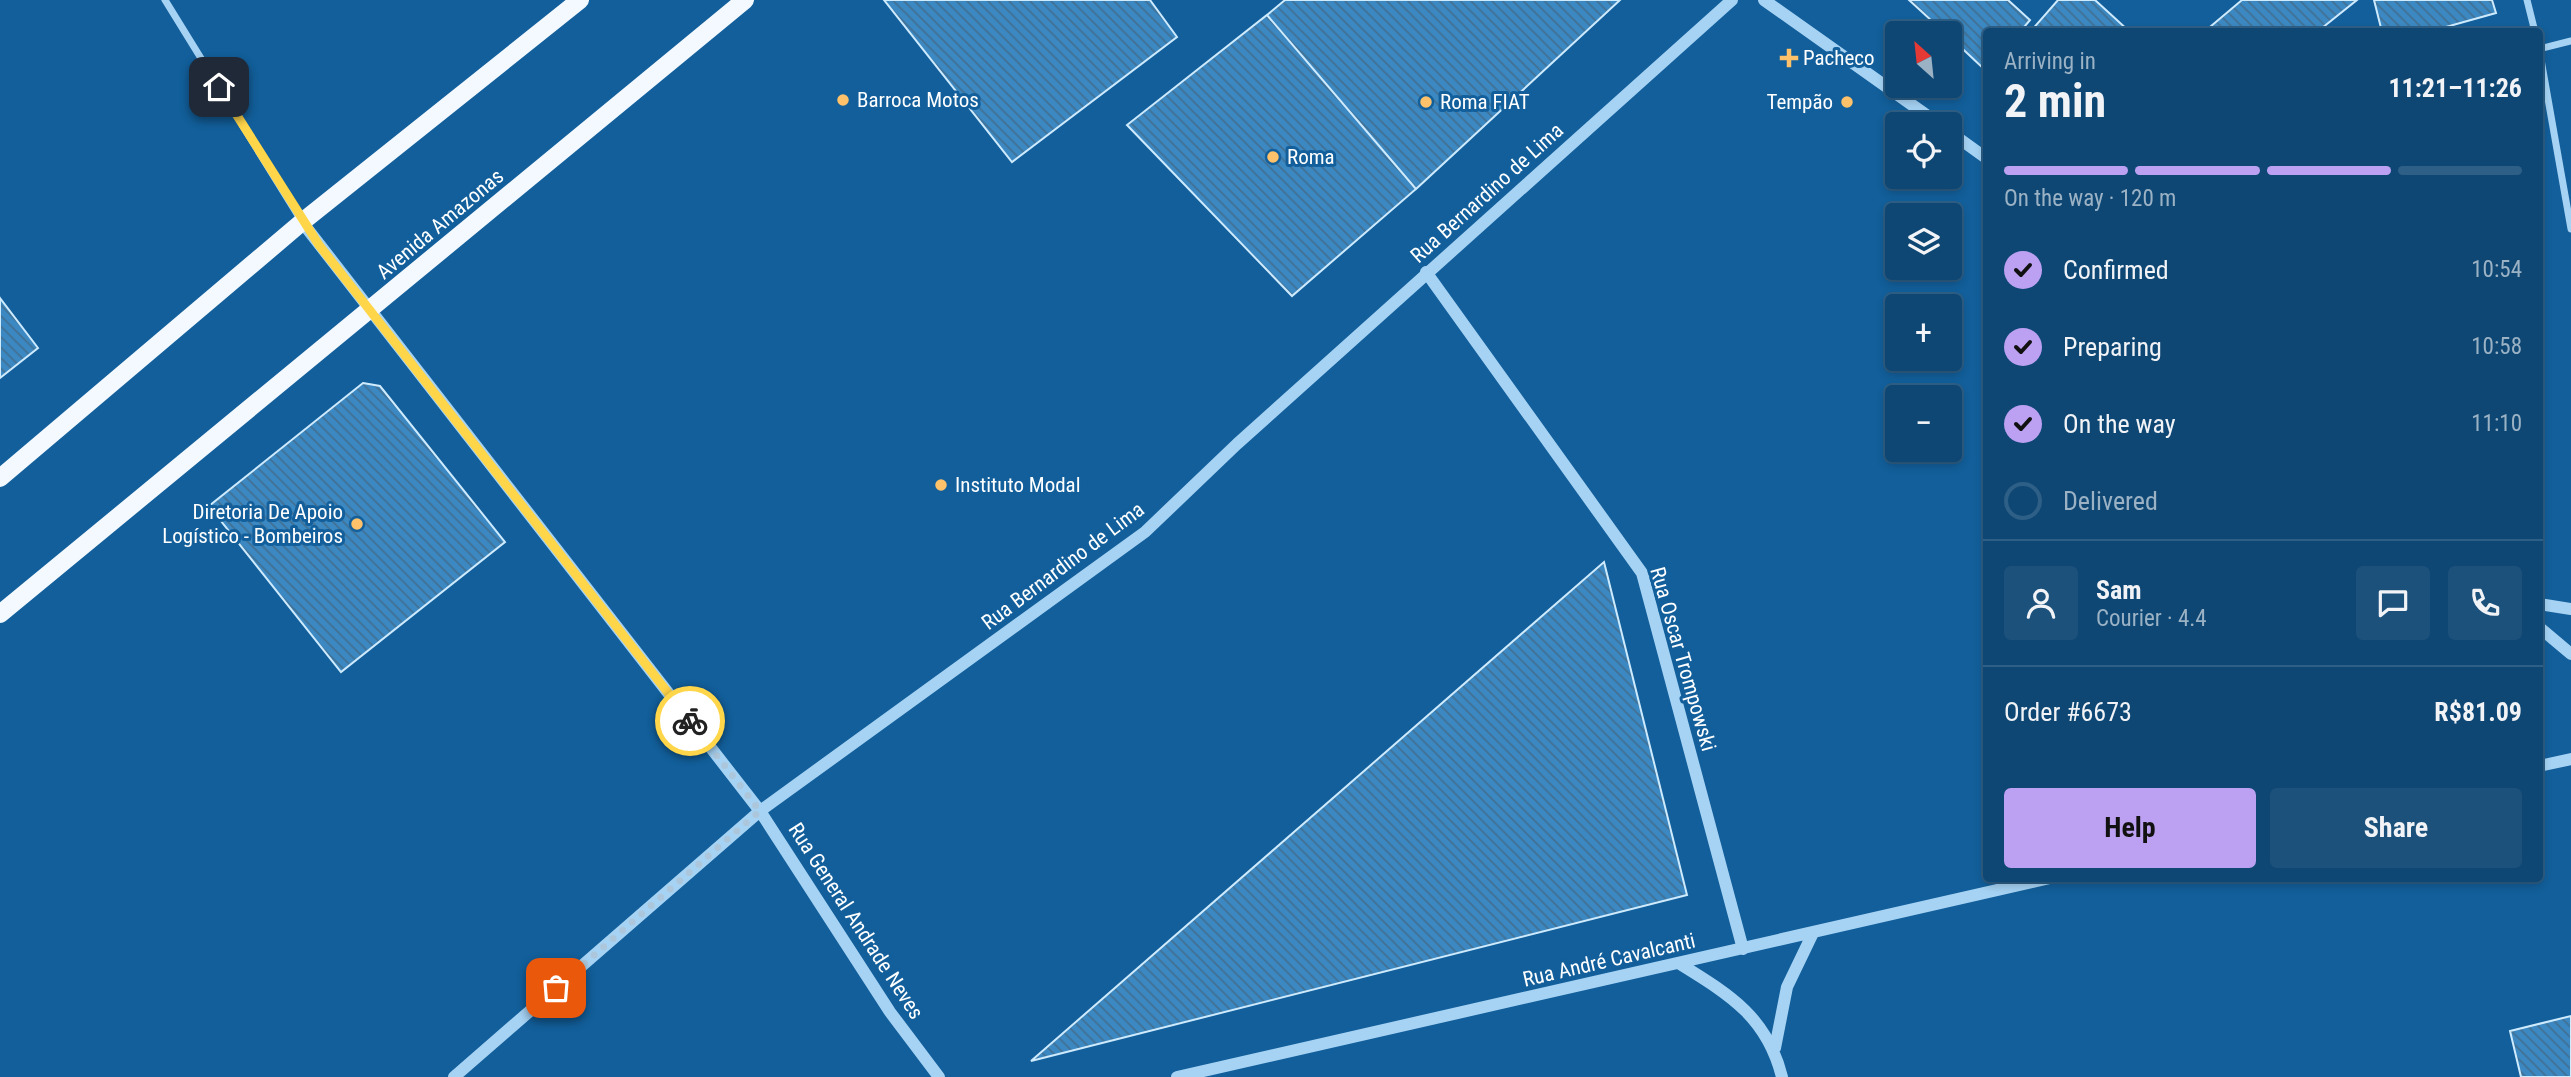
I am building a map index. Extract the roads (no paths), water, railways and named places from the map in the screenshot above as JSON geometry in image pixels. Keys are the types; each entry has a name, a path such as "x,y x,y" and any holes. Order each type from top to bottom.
{"main road":[{"path":"0,478 302,222 580,0"},
{"name":"Avenida Amazonas","path":"0,614 745,0"}],"street":[{"path":"165,0 302,222"},
{"name":"Rua Bernardino de Lima","path":"454,1077 760,811 1145,532 1426,272 1732,0"},
{"path":"1764,0 1922,112"},
{"path":"2527,0 2534,28"},
{"path":"2543,47 2571,41"},
{"path":"2543,71 2571,229"},
{"path":"1962,141 1983,156"},
{"name":"Rua General Andrade Neves","path":"302,222 369,312 760,811 890,1012 939,1077"},
{"name":"Rua Oscar Trompowski","path":"1426,272 1642,573 1743,949"},
{"path":"2543,605 2571,609"},
{"path":"2543,631 2571,654"},
{"path":"2543,765 2571,758"},
{"name":"Rua André Cavalcanti","path":"1177,1077 2033,882"},
{"path":"1782,1077 1775,1048 1787,987 1813,933"},
{"path":"1680,964 1737,1000 1775,1048"}],"place":[{"name":"Pacheco","path":"1789,58"},
{"name":"Barroca Motos","path":"843,100"},
{"name":"Roma FIAT","path":"1426,102"},
{"name":"Tempão","path":"1847,102"},
{"name":"Roma","path":"1273,157"},
{"name":"Instituto Modal","path":"941,485"},
{"name":"Diretoria De Apoio Logístico - Bombeiros","path":"357,524"}]}
